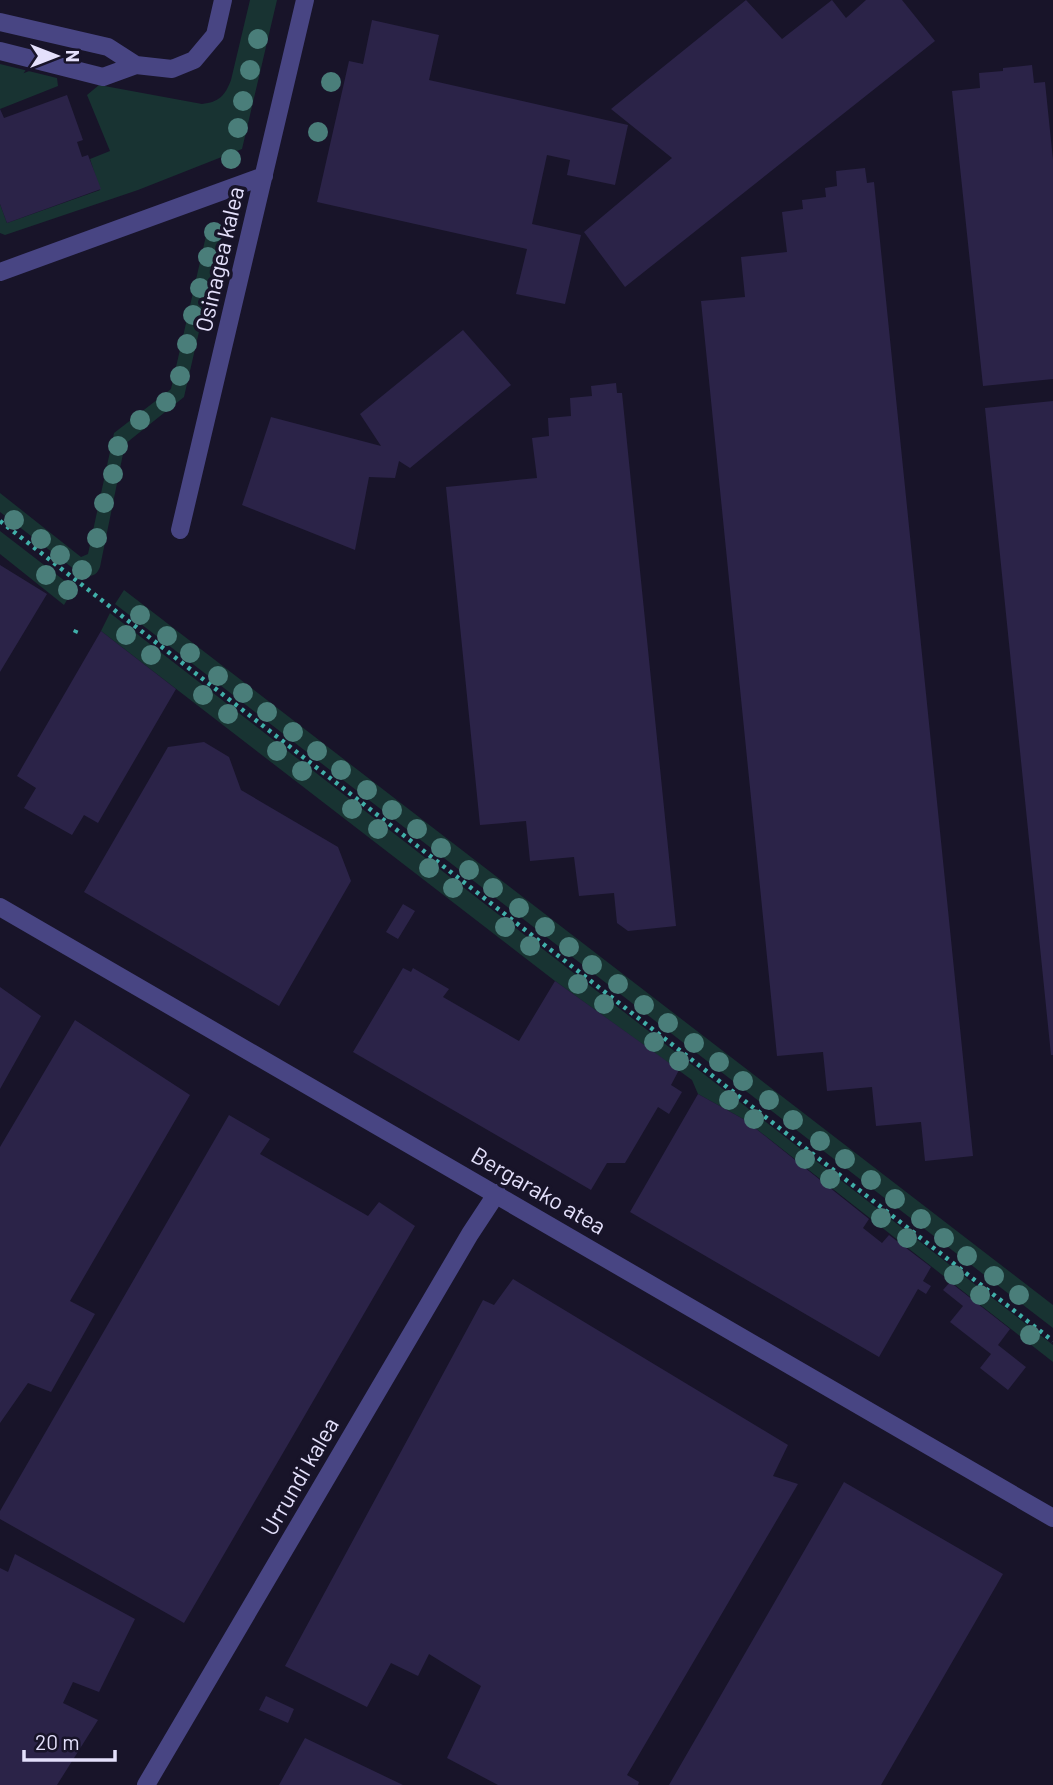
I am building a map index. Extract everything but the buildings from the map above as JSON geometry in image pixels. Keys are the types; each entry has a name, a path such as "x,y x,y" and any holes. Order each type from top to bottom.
{"street":[{"path":"0,51 103,77 135,65 172,69 194,60 215,35 223,0"},
{"name":"Osinagea kalea","path":"180,530 305,0"},
{"path":"0,22 108,47 135,65"},
{"path":"0,272 264,176"},
{"name":"Bergarako atea","path":"0,906 1053,1518"},
{"name":"Urrundi kalea","path":"146,1785 470,1234 497,1194"}],"path":[{"path":"0,521 1053,1341"},
{"path":"75,633 78,626"}],"green space":[{"path":"250,0 277,0 242,149 138,190 5,235 0,233 0,204 7,223 100,190 90,159 110,151 87,95 99,85 202,104 221,97 231,80"},
{"path":"0,64 57,78 58,86 0,109"},
{"path":"208,227 223,227 184,397 125,444 100,567 94,575 83,576 0,512 0,493 81,557 88,554 114,433 171,389"},
{"path":"0,531 74,588 64,605 0,554"},
{"path":"124,590 1053,1305 1053,1328 115,604"},
{"path":"110,613 1053,1345 1053,1362 745,1120 698,1094 692,1080 555,981 101,631"}]}
